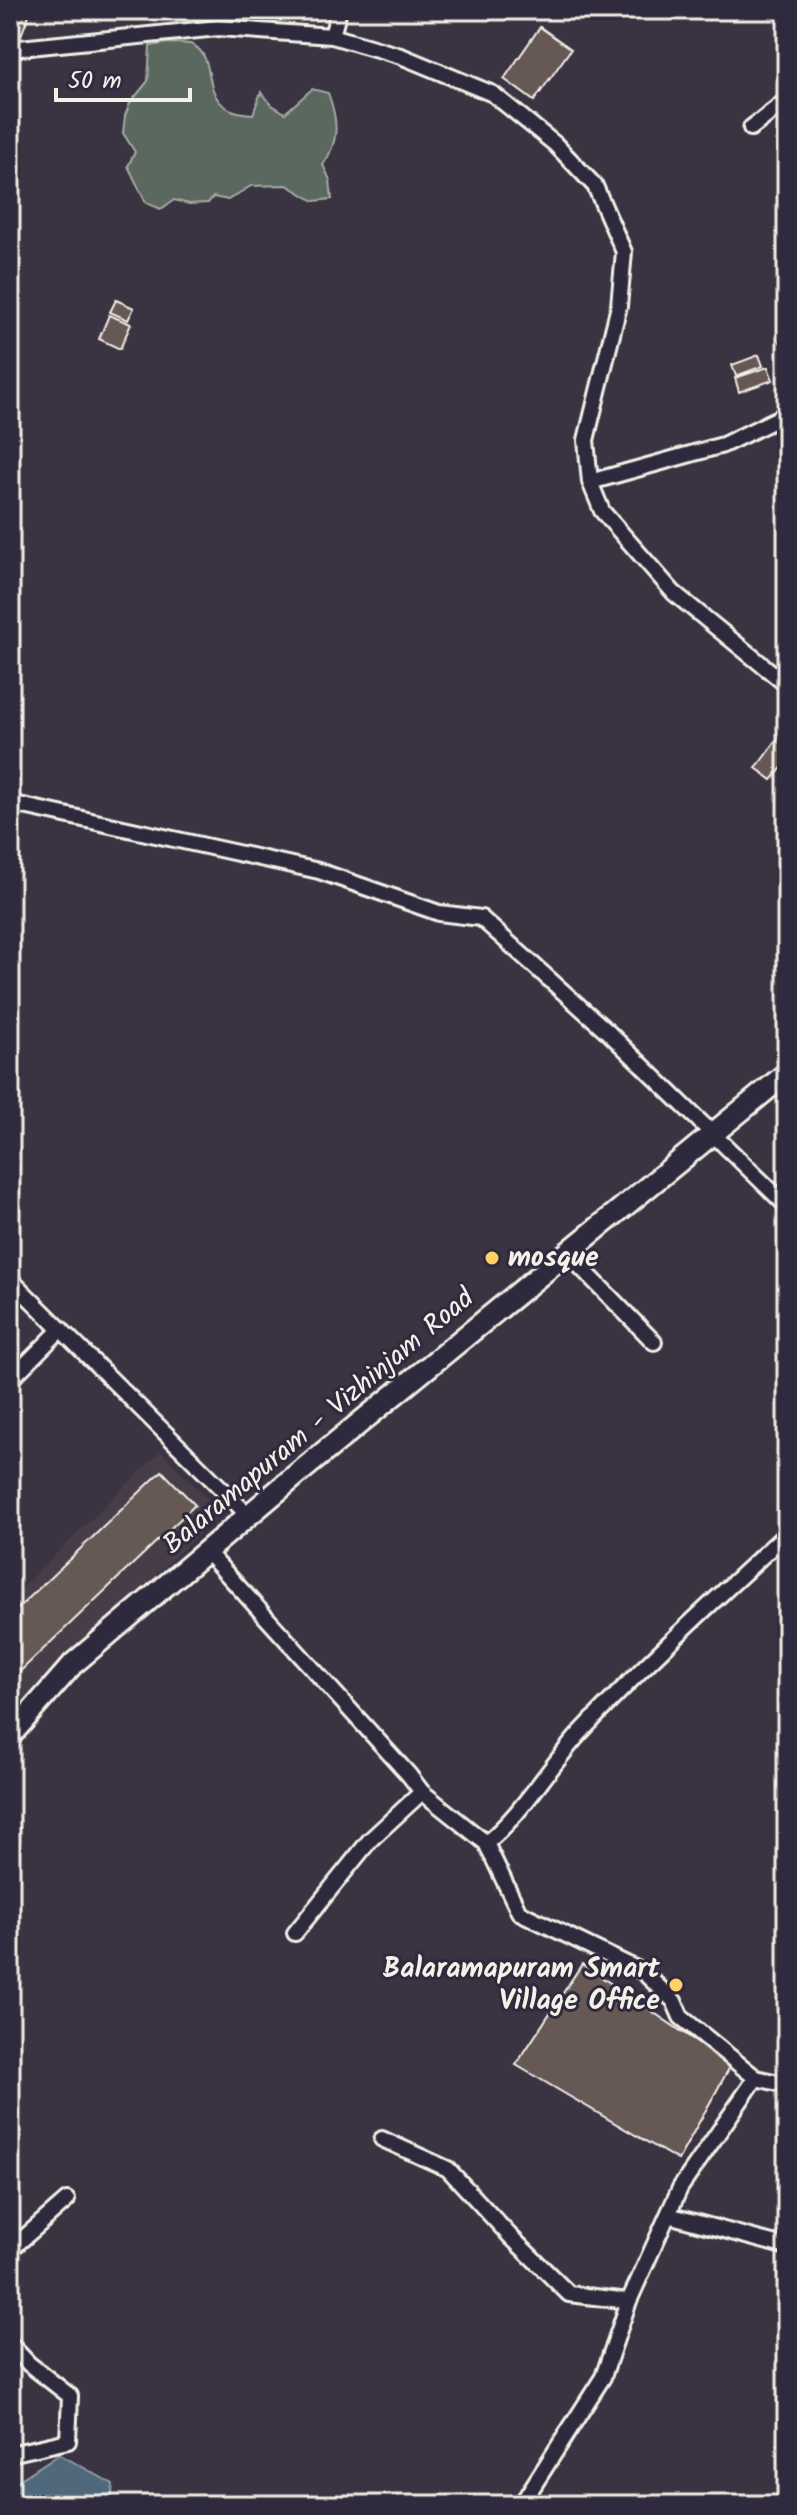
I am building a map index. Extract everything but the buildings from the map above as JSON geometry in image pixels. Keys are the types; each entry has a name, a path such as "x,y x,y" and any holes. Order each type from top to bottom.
{"main road":[{"name":"Balaramapuram - Vizhinjam Road","path":"10,1736 73,1664 248,1515 787,1073"}],"street":[{"path":"332,36 339,10"},
{"path":"10,49 218,28 332,36 401,56 493,94 555,144 595,186 624,252 619,306 586,440 590,482 602,511 674,593 787,685"},
{"path":"751,128 787,100"},
{"path":"590,482 723,445 787,414"},
{"path":"10,803 319,871 439,913 481,918 555,982 787,1206"},
{"path":"567,1253 654,1342"},
{"path":"10,1279 248,1515"},
{"path":"10,1380 61,1329"},
{"path":"486,1843 501,1831 568,1746 635,1673 787,1533"},
{"path":"206,1551 422,1792 486,1843 519,1912 643,1972 674,2001 681,2017 756,2078 787,2085"},
{"path":"295,1933 370,1840 422,1792"},
{"path":"521,2505 603,2377 629,2301 680,2188 756,2078"},
{"path":"382,2139 448,2169 569,2294 629,2301"},
{"path":"10,2250 67,2200"},
{"path":"668,2215 787,2247"},
{"path":"10,2344 29,2364 70,2396 68,2441 10,2454"}],"shaded area":[{"path":"161,1451 221,1513 10,1713 10,1599"}],"green space":[{"path":"191,44 201,52 215,95 234,111 253,114 261,92 272,105 285,113 312,89 328,93 336,130 329,156 323,165 330,180 332,199 314,201 287,185 251,186 228,200 213,197 208,203 189,204 174,200 161,209 146,203 128,166 135,152 123,133 125,116 130,103 148,81 150,46"}],"water":[{"path":"59,2454 113,2484 111,2505 10,2505 10,2486"}],"place":[{"name":"mosque","path":"492,1258"},
{"name":"Balaramapuram Smart Village Office","path":"676,1985"}]}
